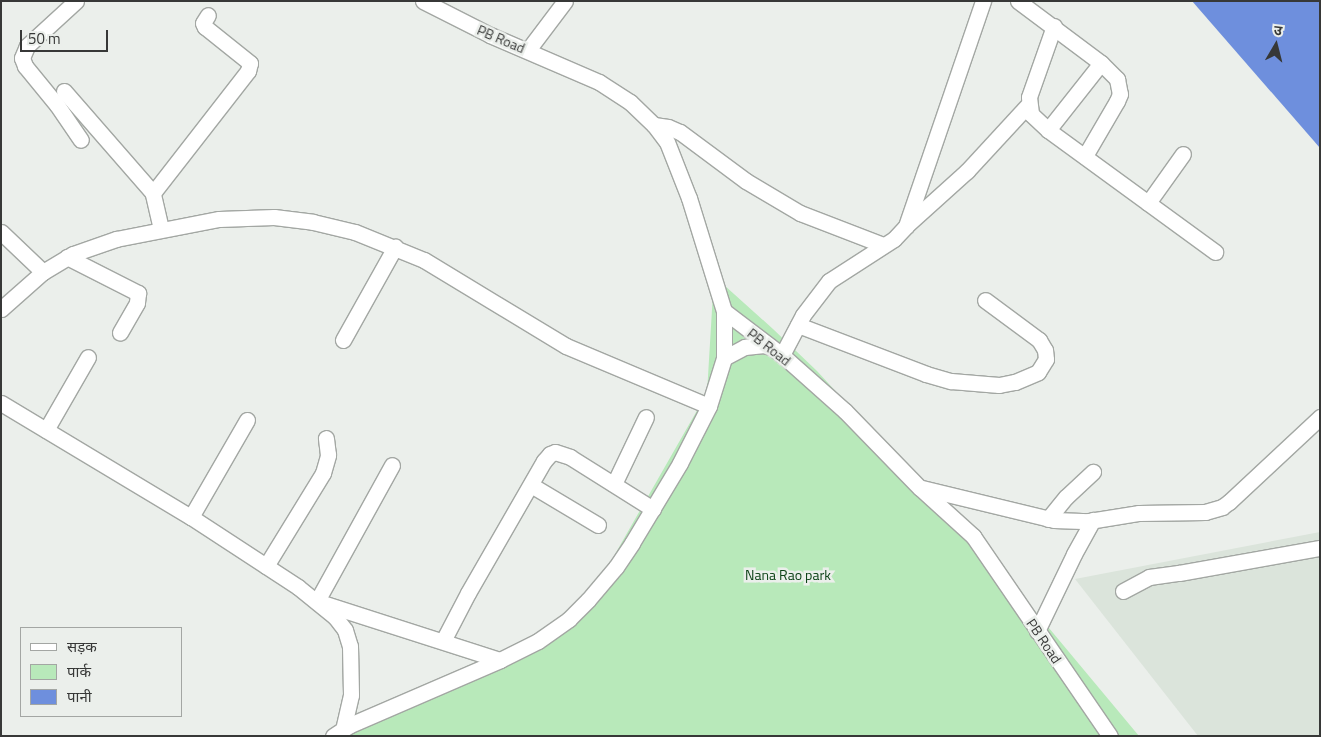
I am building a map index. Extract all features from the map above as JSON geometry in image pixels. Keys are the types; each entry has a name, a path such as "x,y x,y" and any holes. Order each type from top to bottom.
{"street":[{"path":"76,1 27,46 22,58 25,66 57,105 82,140"},
{"name":"PB Road","path":"423,1 482,31 599,82 630,102 654,125 667,142 689,198 724,311 776,351 845,411 920,488 972,536 1110,736"},
{"path":"528,50 565,1"},
{"path":"906,226 983,1"},
{"path":"1018,1 1101,62 1117,79 1120,94 1085,156"},
{"path":"153,193 248,71 250,63 244,56 205,27 203,23 208,15"},
{"path":"1054,26 1029,97 1028,104 1031,114 1048,130 1215,252"},
{"path":"1048,130 1101,62"},
{"path":"64,91 153,193 161,229"},
{"path":"724,358 745,347 764,345 776,351 798,325 813,300 829,281 894,239 967,171 1028,104"},
{"path":"654,125 668,127 680,132 746,181 800,213 883,245"},
{"path":"1148,203 1183,154"},
{"path":"1,309 43,272 67,257 116,238 219,219 274,217 314,222 355,232 424,260 566,346 709,406"},
{"path":"1,232 43,272"},
{"path":"343,340 395,247"},
{"path":"67,257 138,293 138,304 120,332"},
{"path":"798,325 926,374 951,381 999,385 1022,379 1038,372 1046,359 1045,350 1039,340 985,300"},
{"path":"338,733 500,660 550,633 588,600 616,567 653,509 680,463 709,406 724,358 724,311"},
{"path":"46,430 88,357"},
{"path":"1,403 191,518 318,601 344,630 350,646 350,696 338,733"},
{"path":"614,484 646,417"},
{"path":"920,488 1048,519 1072,522 1139,514 1205,512 1229,502 1320,417"},
{"path":"191,518 247,420"},
{"path":"266,566 323,473 328,455 326,438"},
{"path":"443,641 468,593 544,461 555,452 570,457 653,509"},
{"path":"318,601 392,465"},
{"path":"1048,519 1066,497 1093,472"},
{"path":"531,485 598,525"},
{"path":"1037,632 1074,554 1093,520"},
{"path":"1123,591 1148,576 1179,573 1320,548"},
{"path":"318,601 500,660"}],"shaded area":[{"path":"1320,532 1320,736 1198,736 1075,579"}],"green space":[{"name":"Nana Rao park","path":"714,276 817,371 1004,574 1139,736 342,736 540,640 598,584 707,393"}],"water":[{"path":"1192,1 1320,1 1320,148"}]}
